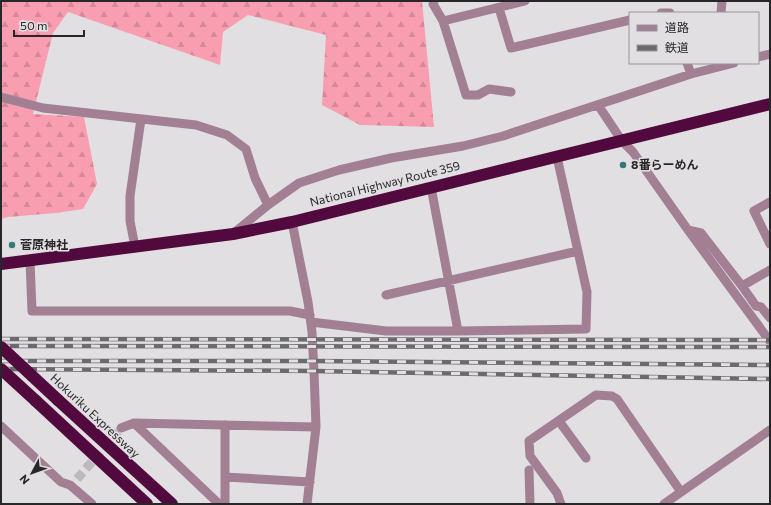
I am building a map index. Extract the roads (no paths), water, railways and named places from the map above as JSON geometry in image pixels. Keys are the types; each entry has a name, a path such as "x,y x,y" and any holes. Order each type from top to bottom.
{"highway":[{"name":"National Highway Route 359","path":"1,264 233,234 292,222 770,104"},
{"name":"Hokuriku Expressway","path":"1,347 172,504"},
{"path":"1,369 147,504"}],"street":[{"path":"434,1 434,4 443,21 466,95 478,95 489,89 511,92"},
{"path":"443,21 525,1"},
{"path":"721,12 722,1"},
{"path":"499,8 511,48 629,20"},
{"path":"759,57 770,54"},
{"path":"687,64 691,74"},
{"path":"233,234 299,183 339,170 391,158 463,146 503,136 691,74 730,64"},
{"path":"1,97 44,108 196,125 228,135 246,149 255,178 268,206"},
{"path":"598,105 622,141 633,152 769,340"},
{"path":"135,247 130,221 130,196 141,119"},
{"path":"30,261 32,311 290,311 310,319 386,331 586,329 587,292 557,157"},
{"path":"431,187 458,331"},
{"path":"770,202 754,211 770,244"},
{"path":"292,222 310,319 314,370 316,427 307,504"},
{"path":"688,230 701,233 756,306 762,307 770,318"},
{"path":"386,295 578,251"},
{"path":"742,286 770,270"},
{"path":"561,504 557,493 530,456 529,442 596,395 612,396 617,399 681,492"},
{"path":"559,420 586,458"},
{"path":"121,428 134,423 316,427"},
{"path":"134,423 220,504"},
{"path":"225,425 226,504"},
{"path":"1,426 61,482 73,482 92,504"},
{"path":"664,504 770,430"},
{"path":"529,470 530,504"},
{"path":"225,477 310,482"}],"tunnel":[{"path":"77,479 121,428"}],"railway":[{"path":"1,339 770,340"},
{"path":"1,346 770,347"},
{"path":"1,361 314,361 770,365"},
{"path":"1,369 314,371 770,379"}],"place":[{"name":"8番らーめん","path":"623,165"},
{"name":"菅原神社","path":"12,245"}]}
